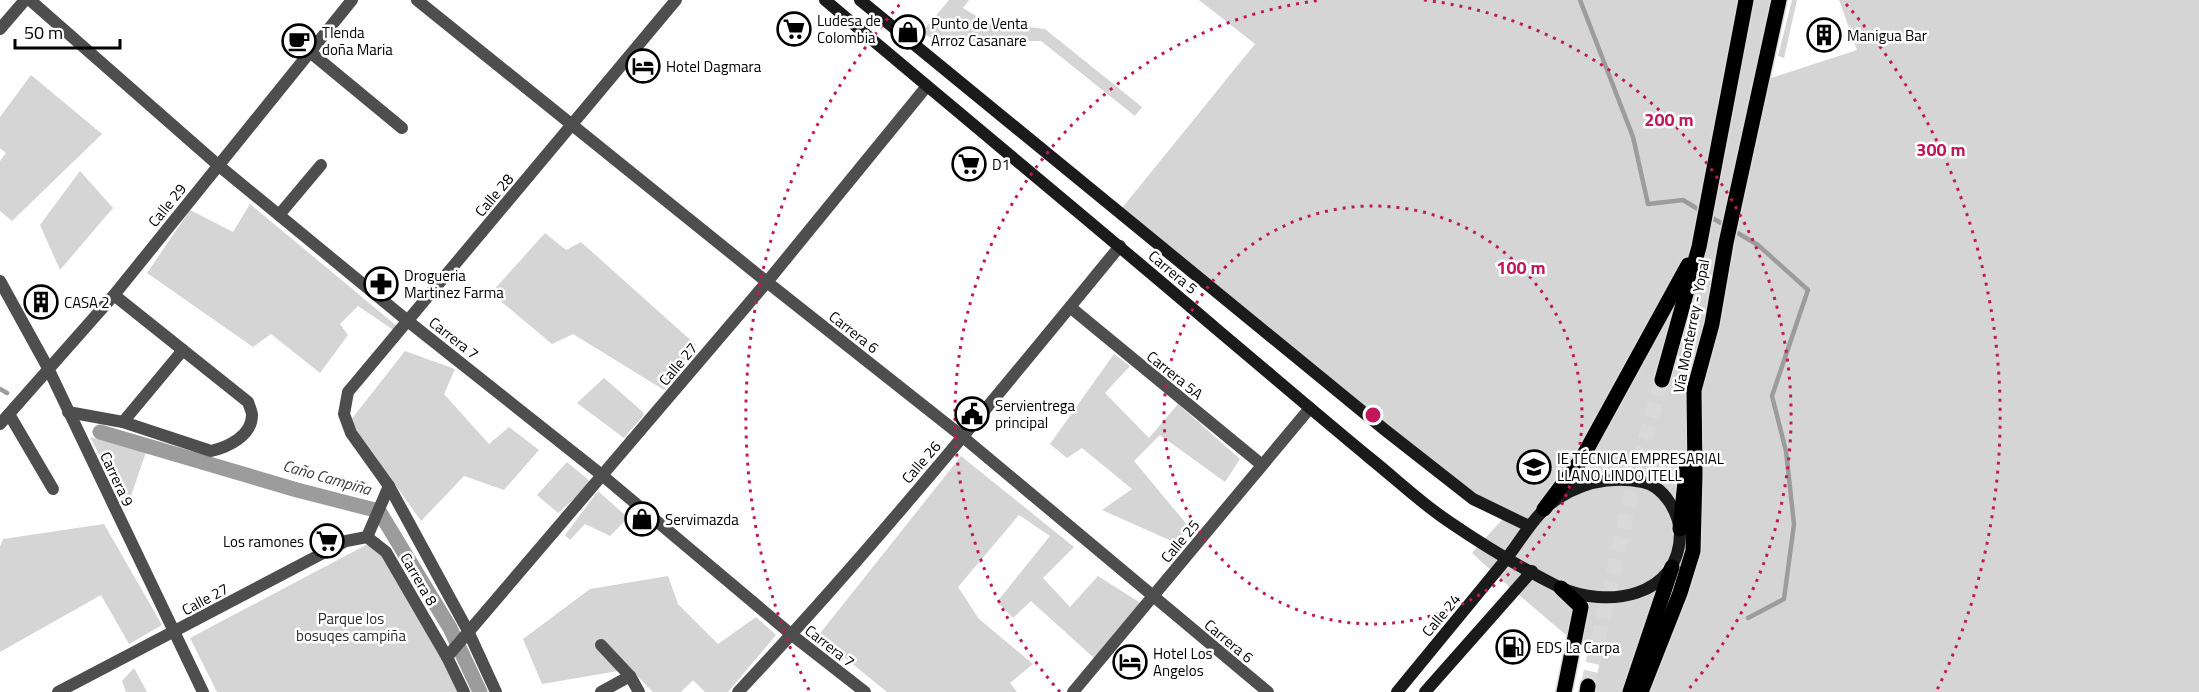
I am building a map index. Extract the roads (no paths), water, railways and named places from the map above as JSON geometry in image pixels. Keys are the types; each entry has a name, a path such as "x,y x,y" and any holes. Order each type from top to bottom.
{"main road":[{"name":"Carrera 5","path":"825,0 1445,519 1508,558"},
{"name":"Carrera 5","path":"860,0 1385,430 1473,499 1528,526"},
{"name":"Vía Monterrey - Yopal","path":"1662,380 1700,241 1746,0"},
{"name":"Vía Monterrey - Yopal","path":"1641,692 1680,593 1693,551 1694,390 1712,324 1726,243 1779,0"},
{"path":"1563,692 1581,607 1561,588 1508,558 1528,526 1581,460 1700,241"},
{"path":"1630,692 1679,549 1694,390"},
{"path":"1544,508 1567,492 1593,482 1621,479 1649,483 1664,495 1675,511 1680,529"},
{"name":"Calle 24","path":"1397,692 1508,558"},
{"path":"1561,588 1602,597 1623,596 1643,592 1660,582 1672,567"},
{"path":"1425,692 1532,571"}],"street":[{"path":"0,29 25,0"},
{"name":"Carrera 7","path":"30,0 218,165 409,322 603,476 792,635 865,692"},
{"name":"Calle 29","path":"0,424 114,295 352,0"},
{"name":"Carrera 6","path":"417,0 963,437 1268,692"},
{"name":"Calle 28","path":"344,414 348,392 409,322 676,0"},
{"path":"310,52 402,128"},
{"name":"Calle 27","path":"450,653 767,282 927,86"},
{"path":"279,215 321,165"},
{"name":"Calle 26","path":"738,692 792,635 963,437 1120,246"},
{"name":"Carrera 9","path":"0,281 48,368 203,692"},
{"path":"68,412 123,422 211,451 226,448 246,433 252,416 248,402 114,295"},
{"name":"Carrera 5A","path":"1070,307 1262,465"},
{"path":"123,422 183,350"},
{"name":"Calle 25","path":"1073,692 1310,408"},
{"path":"9,414 53,489"},
{"name":"Carrera 8","path":"344,414 351,433 390,486 496,692"},
{"path":"367,537 390,486"},
{"name":"Calle 27","path":"58,692 346,541 367,537"},
{"name":"Carrera 8","path":"367,537 386,552 450,653 464,692"},
{"path":"601,645 630,676 639,692"},
{"path":"601,692 630,676"}],"waterway":[{"path":"1580,0 1633,137 1648,204 1683,200 1701,211"},
{"path":"1709,216 1758,245 1808,290 1772,396 1786,451 1794,524 1784,599 1748,618"},
{"name":"Caño Campiña","path":"0,389 7,393"},
{"name":"Caño Campiña","path":"100,432 297,490 379,511 450,628 480,692"}],"tunnel":[{"path":"1588,686 1638,464 1662,380"}],"place":[{"name":"Ludesa de Colombia","path":"794,29"},
{"name":"Punto de Venta Arroz Casanare","path":"908,32"},
{"name":"Manigua Bar","path":"1824,35"},
{"name":"TIenda doña Maria","path":"299,41"},
{"name":"Hotel Dagmara","path":"643,66"},
{"name":"D1","path":"969,164"},
{"name":"Drogueria Martinez Farma","path":"381,284"},
{"name":"CASA 2","path":"41,302"},
{"name":"Servientrega principal","path":"972,414"},
{"name":"IE TÉCNICA EMPRESARIAL LLANO LINDO ITELL","path":"1534,467"},
{"name":"Servimazda","path":"642,519"},
{"name":"Los ramones","path":"327,541"},
{"name":"EDS La Carpa","path":"1513,647"},
{"name":"Hotel Los Angelos","path":"1130,662"}],"park label":[{"name":"Parque los bosuqes campiña","path":"351,626"}]}
